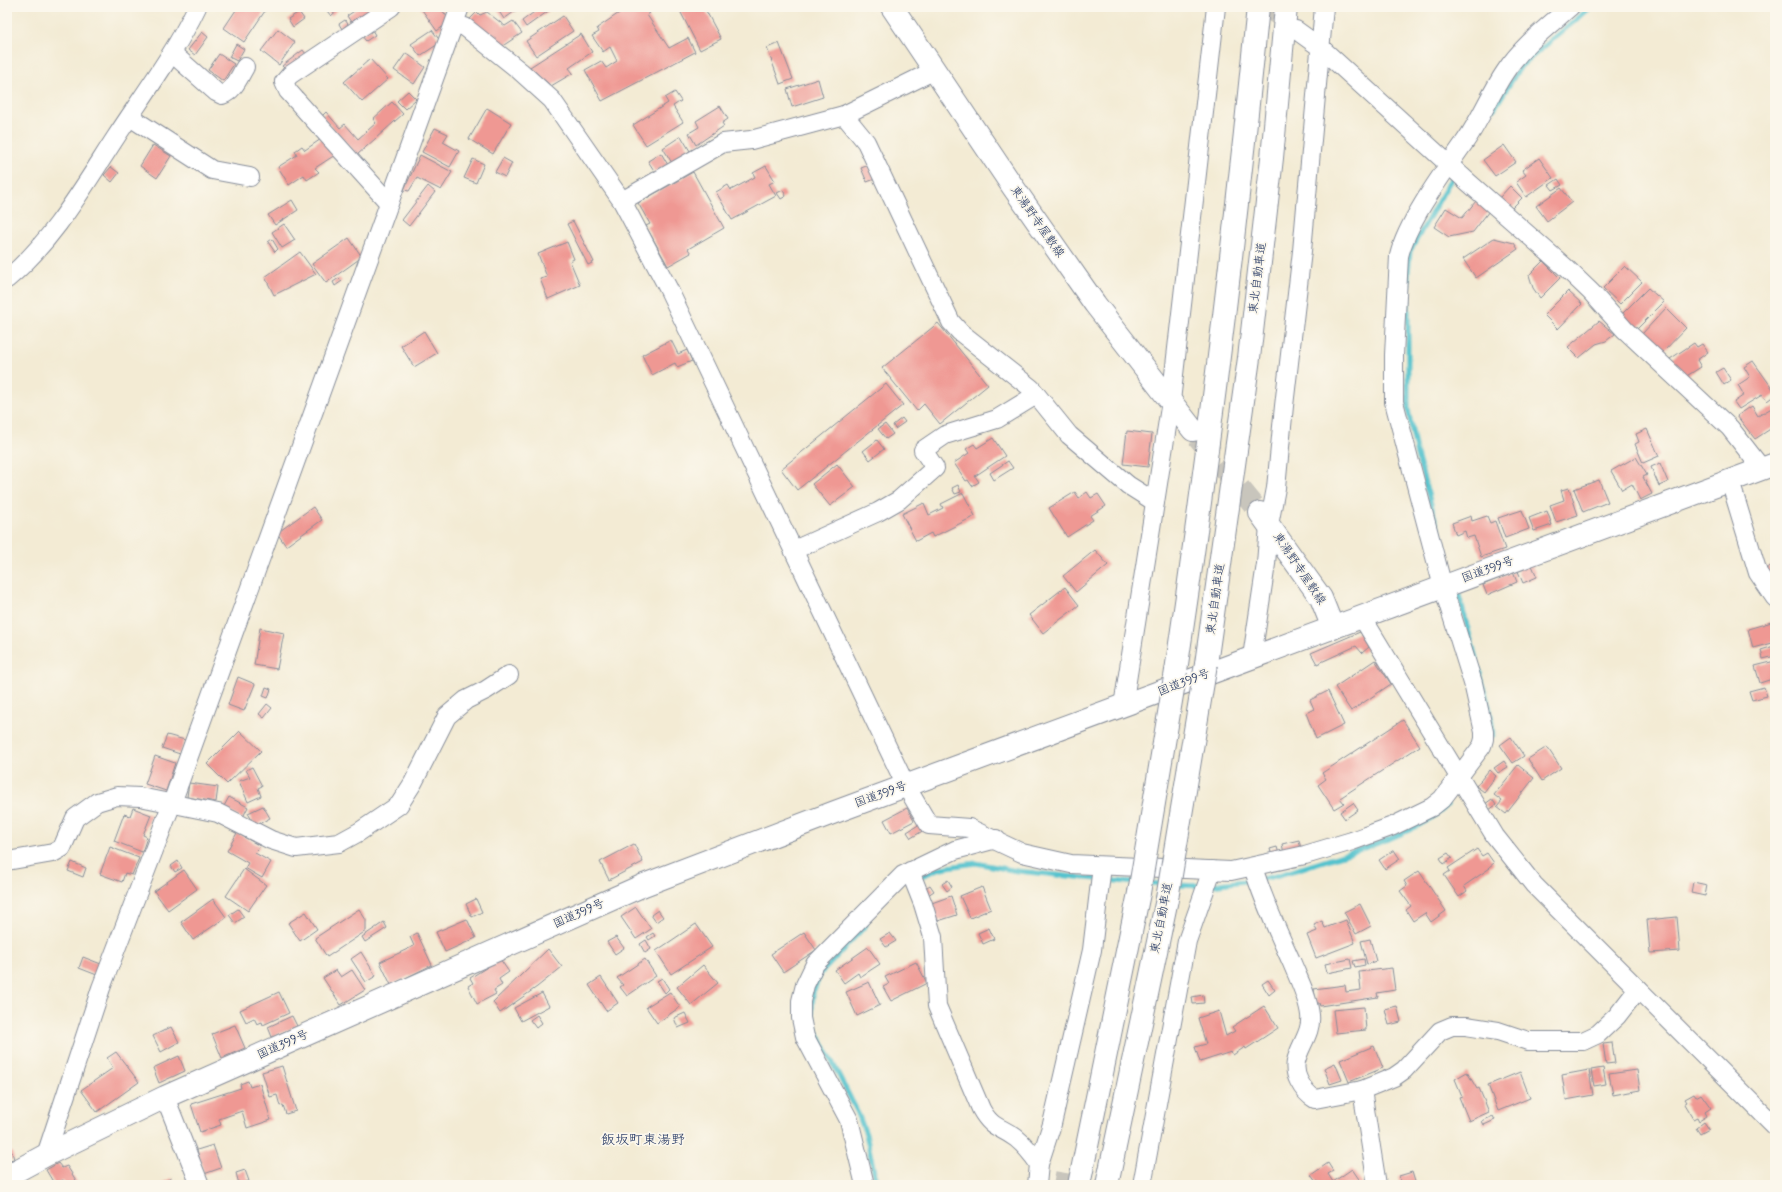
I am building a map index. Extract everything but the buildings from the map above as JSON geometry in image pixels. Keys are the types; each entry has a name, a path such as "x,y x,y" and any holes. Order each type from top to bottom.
{"main road":[{"name":"東湯野寺屋敷線","path":"892,7 1013,188 1094,304 1193,430"},
{"path":"1079,1185 1139,892 1176,671 1201,506 1220,357 1245,143 1258,7"},
{"name":"東北自動車道","path":"1107,1185 1167,899 1206,664 1249,358 1271,166 1286,7"},
{"name":"国道399号","path":"7,1176 46,1155 165,1097 644,885 1252,657 1768,467"},
{"name":"東湯野寺屋敷線","path":"1265,519 1321,598 1332,628"}],"street":[{"path":"7,279 29,260 48,236 172,53 197,7"},
{"path":"389,203 288,91 284,82 290,75 390,7"},
{"path":"1123,706 1171,401 1216,7"},
{"path":"1252,657 1266,564 1265,519 1276,488 1302,251 1324,7"},
{"path":"457,15 465,27 520,70 552,100 622,201 668,288 906,786 929,825 969,828 1022,853 1071,864 1101,875 1211,873 1231,871 1255,875 1305,855 1393,826 1432,808 1463,784 1482,746 1484,732 1473,683 1443,587 1394,402 1394,355 1399,256 1402,244 1451,166 1506,70 1527,44 1570,7"},
{"path":"46,1155 101,988 172,803 457,15"},
{"path":"1296,30 1321,48 1591,292 1625,330 1730,428 1768,467"},
{"path":"172,53 216,92 222,95 228,93 234,86 245,67"},
{"path":"622,201 723,143 751,140 844,115 935,70"},
{"path":"844,115 866,142 951,322 960,332 1019,378 1036,395 1069,435 1128,485 1155,502"},
{"path":"130,117 212,170 250,177"},
{"path":"794,550 878,512 899,500 935,468 923,450 945,435 997,419 1036,395"},
{"path":"1730,481 1758,573 1775,598"},
{"path":"1362,617 1495,836 1534,885 1775,1126"},
{"path":"7,861 53,853 62,848 76,818 97,802 117,796 140,797 218,813 271,840 296,848 339,842 359,832 399,805 413,783 447,716 466,700 486,690 509,675"},
{"path":"865,1185 849,1120 805,1037 801,1018 801,1001 805,985 815,964 892,885 913,878 955,850 996,840"},
{"path":"1142,1185 1187,941 1211,873"},
{"path":"1042,1176 1052,1124 1080,1009 1092,950 1101,875"},
{"path":"1255,875 1305,993 1310,1015 1309,1029 1296,1058 1294,1069 1309,1095 1315,1099 1362,1090 1394,1077 1404,1070 1440,1031 1452,1026 1466,1026 1498,1031 1528,1041 1583,1041 1598,1034 1638,989"},
{"path":"913,878 933,937 937,1006 981,1109 988,1122 1015,1137 1028,1148 1042,1176"},
{"path":"1362,1090 1377,1185"},
{"path":"165,1097 200,1185"}],"waterway":[{"path":"1494,109 1521,66 1591,7"},
{"path":"1449,568 1416,451 1408,409 1408,274 1410,251 1454,174"},
{"path":"1458,592 1491,714 1493,735"},
{"path":"1261,879 1283,874 1401,834 1435,815 1447,805"},
{"path":"919,877 941,868 976,863 1017,871 1136,883"},
{"path":"1211,885 1253,880"},
{"path":"1146,883 1164,884"},
{"path":"1174,885 1203,886"},
{"path":"866,925 821,973 813,992 812,1013 815,1028 857,1111 866,1134 877,1185"}],"tunnel":[{"path":"1265,7 1294,29"},
{"path":"1198,437 1260,513"},
{"path":"1054,1180 1083,1185"}],"district":[{"name":"飯坂町東湯野","path":"643,1140"}]}
